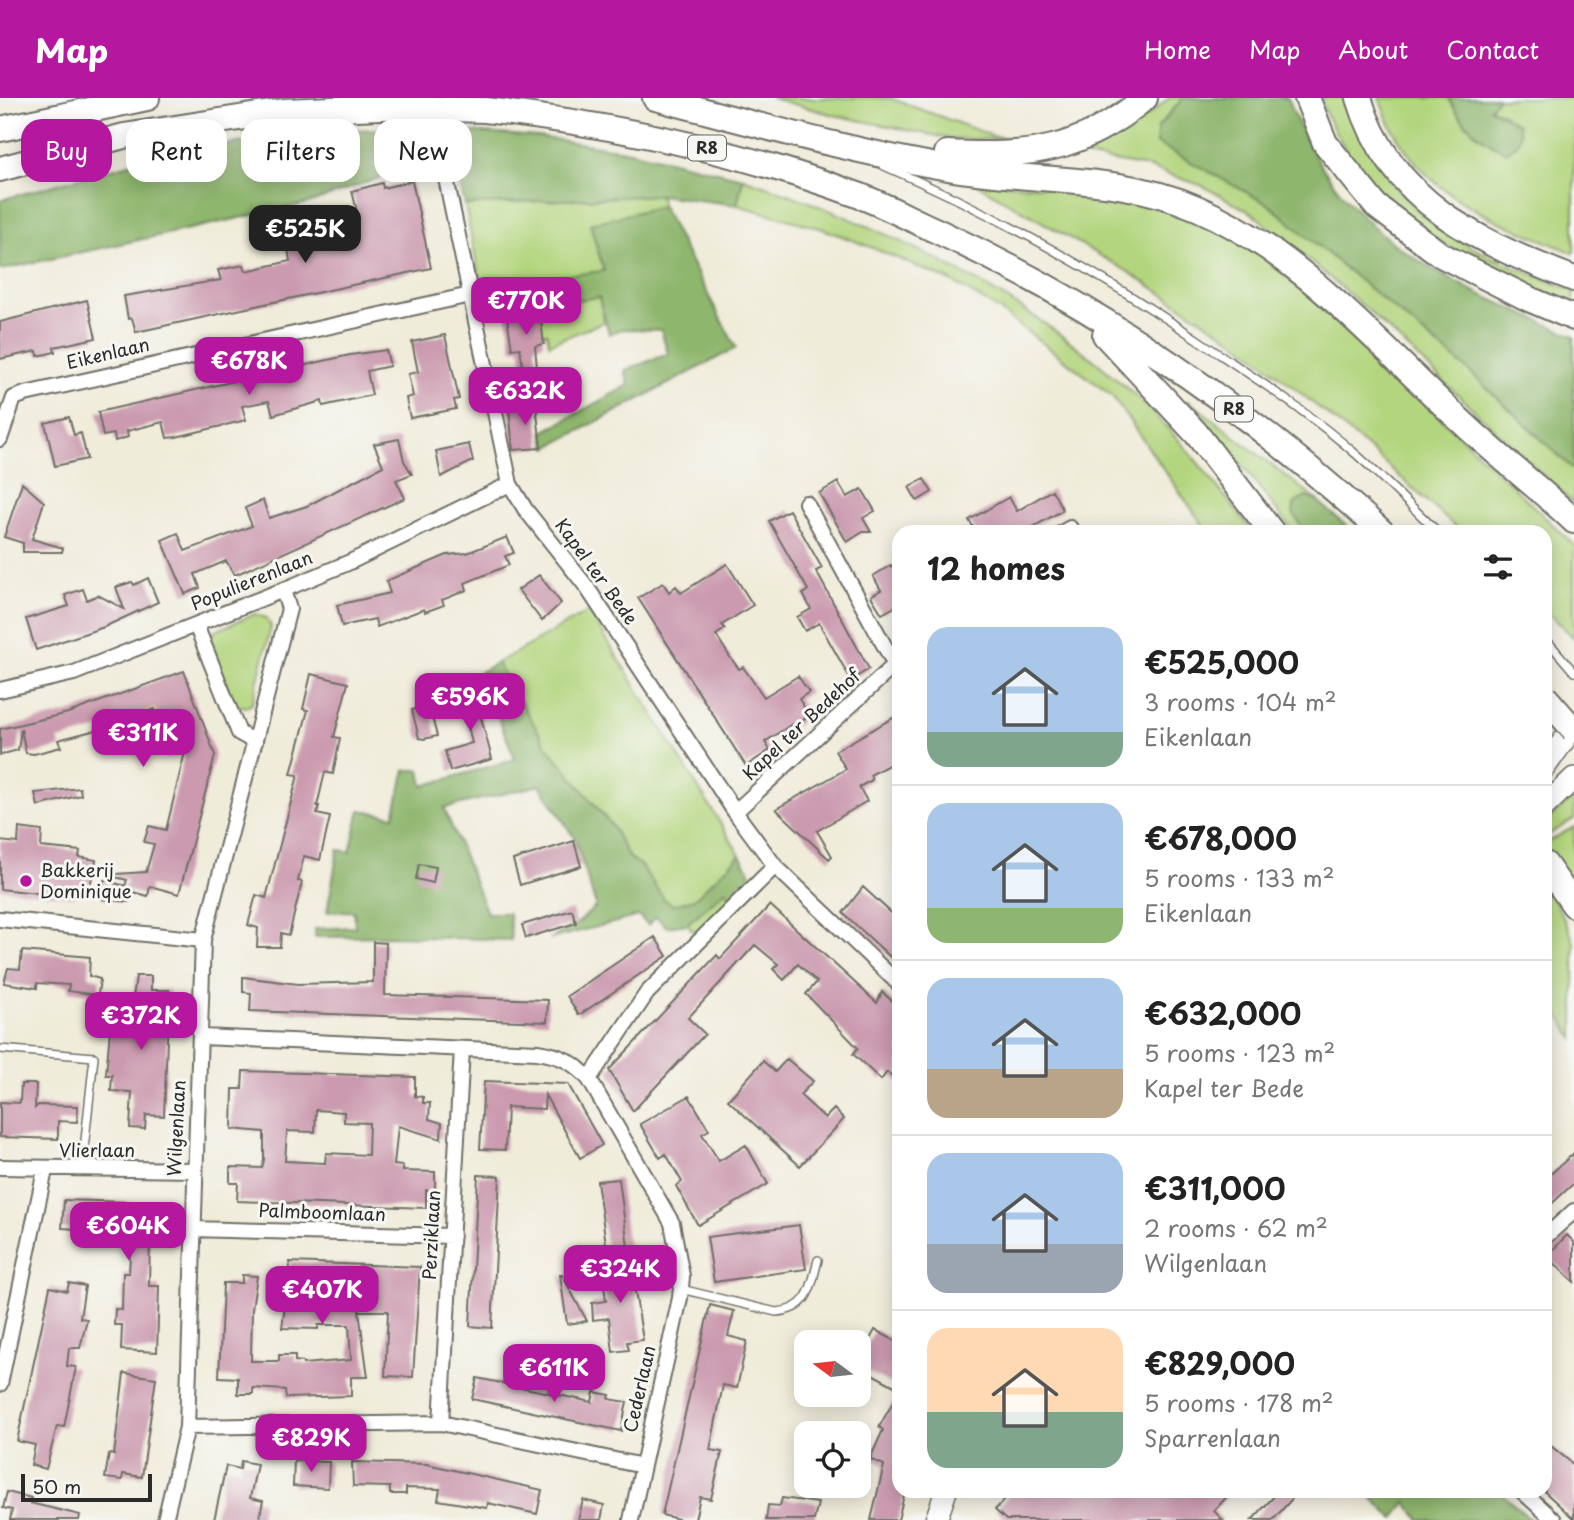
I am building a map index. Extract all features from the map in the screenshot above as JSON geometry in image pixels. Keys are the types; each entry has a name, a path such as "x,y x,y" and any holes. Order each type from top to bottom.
{"highway":[{"path":"1,129 147,98"},
{"name":"R8","path":"655,98 819,139"},
{"path":"819,139 842,136 927,152 1030,153 1062,147 1124,116 1145,98"},
{"path":"1307,98 1325,143 1376,206 1441,255 1574,318"},
{"path":"1359,98 1375,138 1391,163 1430,206 1498,249 1574,279"},
{"name":"R8","path":"0,169 124,136 284,111 381,107 485,110 551,117 725,152 857,194 971,247 1073,302 1228,404 1338,492 1374,525"},
{"path":"819,139 951,169 1112,183 1161,194 1198,208 1242,232 1304,275 1342,307 1574,533"},
{"name":"R8","path":"1073,302 1196,433 1267,525"},
{"path":"1483,442 1529,478 1574,521"},
{"path":"1552,704 1574,728"},
{"path":"1552,874 1574,905"}],"main road":[{"path":"1552,758 1574,728"},
{"path":"1552,799 1574,778"},
{"path":"936,1520 944,1498"}],"street":[{"name":"Kapel ter Bede","path":"429,98 510,484 525,509 586,586 735,813 775,866 892,977"},
{"name":"Eikenlaan","path":"0,439 14,398 71,382 470,295"},
{"name":"Populierenlaan","path":"0,690 74,673 284,590 350,562 510,484"},
{"name":"Kapel ter Bedehof","path":"806,503 892,654"},
{"name":"Wilgenlaan","path":"166,1520 187,1427 194,1170 202,1037 203,940 289,609 284,590"},
{"path":"196,625 239,733 254,742"},
{"name":"Kapel ter Bedehof","path":"735,813 892,668"},
{"path":"589,1079 647,993 775,866"},
{"path":"0,919 203,940"},
{"name":"Cederlaan","path":"202,1037 553,1054 576,1064 589,1079 672,1223 679,1251 681,1289 631,1520"},
{"name":"Perziklaan","path":"441,1423 462,1049"},
{"name":"Vlierlaan","path":"0,1167 82,1171 194,1170"},
{"path":"0,1384 45,1170"},
{"path":"1552,1231 1574,1211"},
{"name":"Palmboomlaan","path":"192,1229 452,1236"},
{"path":"187,1427 441,1423 643,1466"},
{"path":"1530,1498 1554,1520"}],"lane":[{"path":"819,139 966,201 1044,243 1152,308 1251,375 1356,454 1431,525"},
{"path":"1552,645 1574,672"},
{"path":"0,1049 94,1057 82,1171"},
{"path":"681,1289 776,1312 789,1311 801,1306 809,1295 818,1260"}],"green space":[{"path":"771,98 890,98 993,136 1022,139 952,139 838,116"},
{"path":"1169,98 1183,98 1158,127 1157,143 1268,204 1469,371 1574,470 1574,504 1361,304 1252,213 1203,186 1147,167 1084,156 1139,123"},
{"path":"1183,98 1288,98 1310,147 1337,188 1368,222 1402,250 1440,274 1574,336 1574,470 1469,371 1268,204 1156,143 1158,127"},
{"path":"1319,98 1347,98 1389,177 1413,206 1433,223 1502,262 1574,291 1574,305 1457,251 1422,229 1391,204 1363,174 1339,139"},
{"path":"1379,98 1449,98 1473,130 1507,152 1506,115 1490,108 1498,98 1574,98 1574,253 1483,214 1433,180 1412,158 1394,131"},
{"path":"1449,98 1498,98 1490,108 1518,124 1520,133 1517,143 1507,152 1489,142 1466,123"},
{"path":"360,130 374,130 374,180 309,203 0,270 0,200 65,182 112,182 112,169 126,165 126,182 227,182 227,144 241,143 241,182 360,182"},
{"path":"472,132 540,137 630,151 743,178 737,205 659,195 465,205 459,182 472,182"},
{"path":"743,178 797,197 904,243 1006,298 1100,365 1143,403 1173,433 1247,525 1203,525 1112,396 999,310 951,281 873,248 823,229 737,205"},
{"path":"971,181 1143,195 1187,211 1267,259 1340,322 1574,545 1574,638 1552,616 1552,525 1453,525 1366,446 1241,345 1127,271"},
{"path":"659,195 662,206 590,224 604,271 481,285 465,205"},
{"path":"662,206 736,348 547,448 543,432 629,385 625,370 668,354 661,330 622,329 609,334 599,297 487,312 481,285 604,271 590,224"},
{"path":"599,297 604,322 549,344 547,333 542,333 539,305"},
{"path":"1189,401 1318,501 1306,497 1295,503 1293,512 1300,525 1289,525 1227,446 1186,404"},
{"path":"1306,497 1318,501 1345,525 1300,525 1293,512 1295,503"},
{"path":"589,611 740,855 694,899 673,905 664,899 641,866 628,856 612,826 549,749 497,663"},
{"path":"254,614 267,618 271,627 252,704 246,707 233,705 210,639 213,632"},
{"path":"497,663 549,749 612,826 628,856 641,866 664,899 673,905 694,899 740,855 751,873 745,886 731,898 726,890 687,924 667,927 656,917 648,925 639,916 550,939 577,924 596,906 575,839 540,785 444,808 487,913 509,913 511,940 393,936 315,937 315,929 355,927 354,911 327,912 338,850 350,852 360,810 394,816 405,770 420,770 423,786 515,759 480,672"},
{"path":"1574,797 1574,819 1552,833 1552,816"},
{"path":"1574,827 1574,888 1552,858 1552,839"},
{"path":"726,890 731,898 696,934 687,924"},
{"path":"1552,897 1574,944 1574,1039 1552,1004"},
{"path":"1372,1498 1507,1498 1531,1520 1420,1520 1406,1502 1394,1519"}],"building":[{"path":"412,182 431,268 136,332 132,318 128,319 124,296 221,280 218,270 244,265 246,271 290,261 288,249 339,242 336,227 359,219 352,191 382,183 383,188"},
{"path":"87,300 96,338 54,347 55,352 38,356 37,351 0,359 0,322"},
{"path":"539,305 544,344 535,346 538,379 525,381 520,348 512,349 506,310"},
{"path":"445,335 459,399 454,400 456,409 410,418 406,398 413,396 408,374 418,372 412,342"},
{"path":"386,350 390,366 367,371 372,395 323,406 322,401 273,415 269,401 242,406 246,420 176,437 167,438 163,422 127,431 128,437 115,441 114,434 103,436 98,412 350,355"},
{"path":"536,404 541,448 513,450 509,407"},
{"path":"69,417 74,435 81,433 87,459 55,466 45,423"},
{"path":"399,439 404,461 412,474 396,480 405,498 235,575 226,561 195,574 200,588 185,594 162,540 178,533 185,551 252,526 245,508 263,500 269,518 307,506 383,466 374,444"},
{"path":"469,444 473,461 441,477 436,451"},
{"path":"924,479 932,492 917,501 909,487"},
{"path":"838,482 847,497 862,489 875,511 863,518 871,532 863,532 847,542 819,493"},
{"path":"22,483 44,502 32,539 63,548 62,552 23,552 23,543 4,537"},
{"path":"1052,490 1063,510 1036,525 972,525 969,520 1009,497 1017,511"},
{"path":"789,510 822,568 816,571 869,669 851,680 819,623 805,631 797,617 811,609 803,594 808,590 769,521"},
{"path":"507,537 514,553 505,556 509,565 465,583 467,590 442,600 444,605 425,612 424,609 377,627 375,619 342,626 337,605 390,593 386,581 447,555 467,553"},
{"path":"727,564 753,605 722,625 725,629 716,635 730,657 739,669 743,667 764,697 798,676 809,692 799,699 809,715 795,727 792,724 765,742 770,750 746,766 638,598 663,583 669,592 676,586 681,593"},
{"path":"892,567 892,608 882,614 871,596 881,590 873,576"},
{"path":"539,575 561,603 542,621 518,590"},
{"path":"148,578 158,602 104,627 36,650 26,619 69,606 65,595 83,589 87,600 98,595 124,609 116,587 132,582 134,585"},
{"path":"184,671 215,755 179,894 150,886 148,896 129,891 128,902 102,899 104,880 125,886 127,880 115,877 116,874 146,872 154,844 144,842 149,826 166,830 186,748 168,754 155,709 120,721 122,728 106,733 104,728 58,740 61,747 34,754 26,753 21,729 18,750 0,755 0,729 68,713"},
{"path":"311,674 348,683 334,737 340,738 333,774 325,772 317,806 317,814 330,817 320,860 304,856 298,881 302,882 289,935 281,933 280,947 257,947 258,928 248,925 256,895 266,898 298,775 291,774 308,710 303,709"},
{"path":"471,679 492,759 450,771 445,751 472,743 458,683"},
{"path":"429,706 437,736 419,738 412,710"},
{"path":"892,719 892,763 870,775 872,780 859,787 867,801 817,831 832,856 829,859 776,809 846,769 835,751"},
{"path":"80,788 81,795 38,806 35,793"},
{"path":"19,828 42,831 41,847 80,851 79,857 96,860 90,886 76,885 75,897 0,889 0,841 18,843"},
{"path":"574,841 581,866 520,885 513,860"},
{"path":"419,864 436,867 433,883 416,879"},
{"path":"863,887 892,914 892,959 843,913"},
{"path":"770,905 877,1003 882,992 892,1001 892,1076 887,1072 881,1080 853,1054 858,1048 806,994 817,982 798,964 784,980 773,969 778,964 755,945 688,1018 705,1034 633,1111 609,1070 717,955 720,959"},
{"path":"572,910 576,923 526,938 522,925"},
{"path":"655,937 667,956 579,1015 567,996"},
{"path":"373,942 386,943 385,995 548,1000 547,1022 250,1011 251,993 243,992 243,977 298,984 373,982"},
{"path":"22,951 90,957 89,976 100,979 98,995 68,991 69,985 37,983 37,988 4,983 8,968 20,969"},
{"path":"136,976 151,976 151,990 169,990 164,1116 146,1115 145,1129 130,1128 132,1092 111,1091 112,1075 106,1075 111,1019 122,1020 123,1013 131,1013"},
{"path":"787,1059 813,1081 800,1095 825,1118 834,1109 844,1119 800,1166 728,1100 763,1061 775,1072"},
{"path":"243,1071 415,1077 415,1096 423,1097 423,1103 430,1103 429,1119 442,1123 441,1139 398,1126 394,1165 403,1166 403,1171 435,1172 435,1191 426,1190 426,1208 237,1201 238,1183 230,1183 230,1167 262,1168 264,1160 264,1132 232,1129 233,1089 242,1089","holes":["316,1110 344,1112 344,1122 369,1123 368,1155 326,1153 325,1163 285,1161 287,1131 315,1132"]},
{"path":"484,1081 568,1084 602,1145 580,1158 545,1095 544,1109 507,1107 505,1150 480,1149"},
{"path":"21,1084 36,1084 35,1108 38,1105 78,1106 77,1122 58,1121 58,1139 0,1137 0,1102 20,1103"},
{"path":"689,1096 709,1130 702,1134 719,1161 746,1145 768,1184 698,1225 676,1186 682,1182 666,1154 660,1158 640,1124"},
{"path":"1574,1153 1574,1183 1552,1203 1552,1173"},
{"path":"478,1175 500,1176 492,1328 470,1326"},
{"path":"619,1179 628,1247 607,1251 597,1181"},
{"path":"64,1200 160,1203 160,1222 172,1223 172,1238 150,1237 149,1286 159,1286 157,1352 121,1350 122,1325 114,1325 115,1309 122,1310 123,1273 129,1273 131,1240 126,1240 126,1231 117,1231 118,1223 109,1222 107,1231 62,1228"},
{"path":"799,1225 806,1269 714,1282 707,1237"},
{"path":"1567,1235 1574,1242 1574,1282 1552,1261 1552,1251"},
{"path":"629,1255 643,1340 627,1342 629,1350 613,1352 609,1318 593,1320 592,1303 606,1301 602,1269"},
{"path":"290,1262 420,1267 413,1377 385,1376 388,1311 359,1311 368,1377 351,1377 351,1396 286,1398 285,1390 253,1388 253,1394 238,1394 238,1378 219,1377 223,1283 242,1283 242,1275 257,1276 252,1309 251,1361 279,1361 279,1355 295,1355 295,1361 303,1364 351,1360 349,1325 318,1325 318,1329 282,1328 286,1298 277,1298 277,1281 289,1281"},
{"path":"562,1275 587,1321 567,1324"},
{"path":"69,1283 85,1286 80,1318 87,1319 80,1348 69,1348 67,1366 76,1367 64,1427 57,1426 46,1469 31,1465 35,1445 17,1441 50,1287 67,1291"},
{"path":"710,1305 734,1311 728,1336 747,1341 737,1388 723,1385 710,1450 722,1452 711,1499 700,1497 695,1520 682,1520 662,1515"},
{"path":"875,1330 892,1339 892,1385 872,1374 872,1335"},
{"path":"124,1373 156,1378 142,1477 123,1474 122,1480 105,1478 109,1454 114,1455"},
{"path":"477,1378 592,1402 594,1392 610,1395 609,1399 627,1402 621,1431 472,1399"},
{"path":"892,1404 892,1498 903,1498 898,1520 871,1520 884,1465 871,1459 871,1457 883,1430 879,1427"},
{"path":"1552,1447 1574,1465 1574,1519 1551,1498"},
{"path":"241,1461 257,1464 250,1498 263,1501 259,1520 214,1520 226,1466 240,1469"},
{"path":"294,1461 329,1462 328,1488 293,1486"},
{"path":"352,1462 427,1464 542,1490 537,1514 488,1503 487,1508 438,1500 440,1489 406,1488 406,1494 390,1494 390,1487 353,1486"},
{"path":"7,1492 31,1498 30,1503 80,1515 79,1520 10,1520 12,1510 3,1508"},
{"path":"782,1498 818,1503 814,1520 766,1520 768,1505 780,1506"},
{"path":"1006,1498 1226,1498 1214,1511 1223,1520 1006,1520 995,1510"},
{"path":"1272,1498 1293,1498 1273,1520 1252,1520"},
{"path":"583,1500 604,1505 601,1520 578,1520"}],"place":[{"name":"Bakkerij Dominique","path":"26,881"}]}
